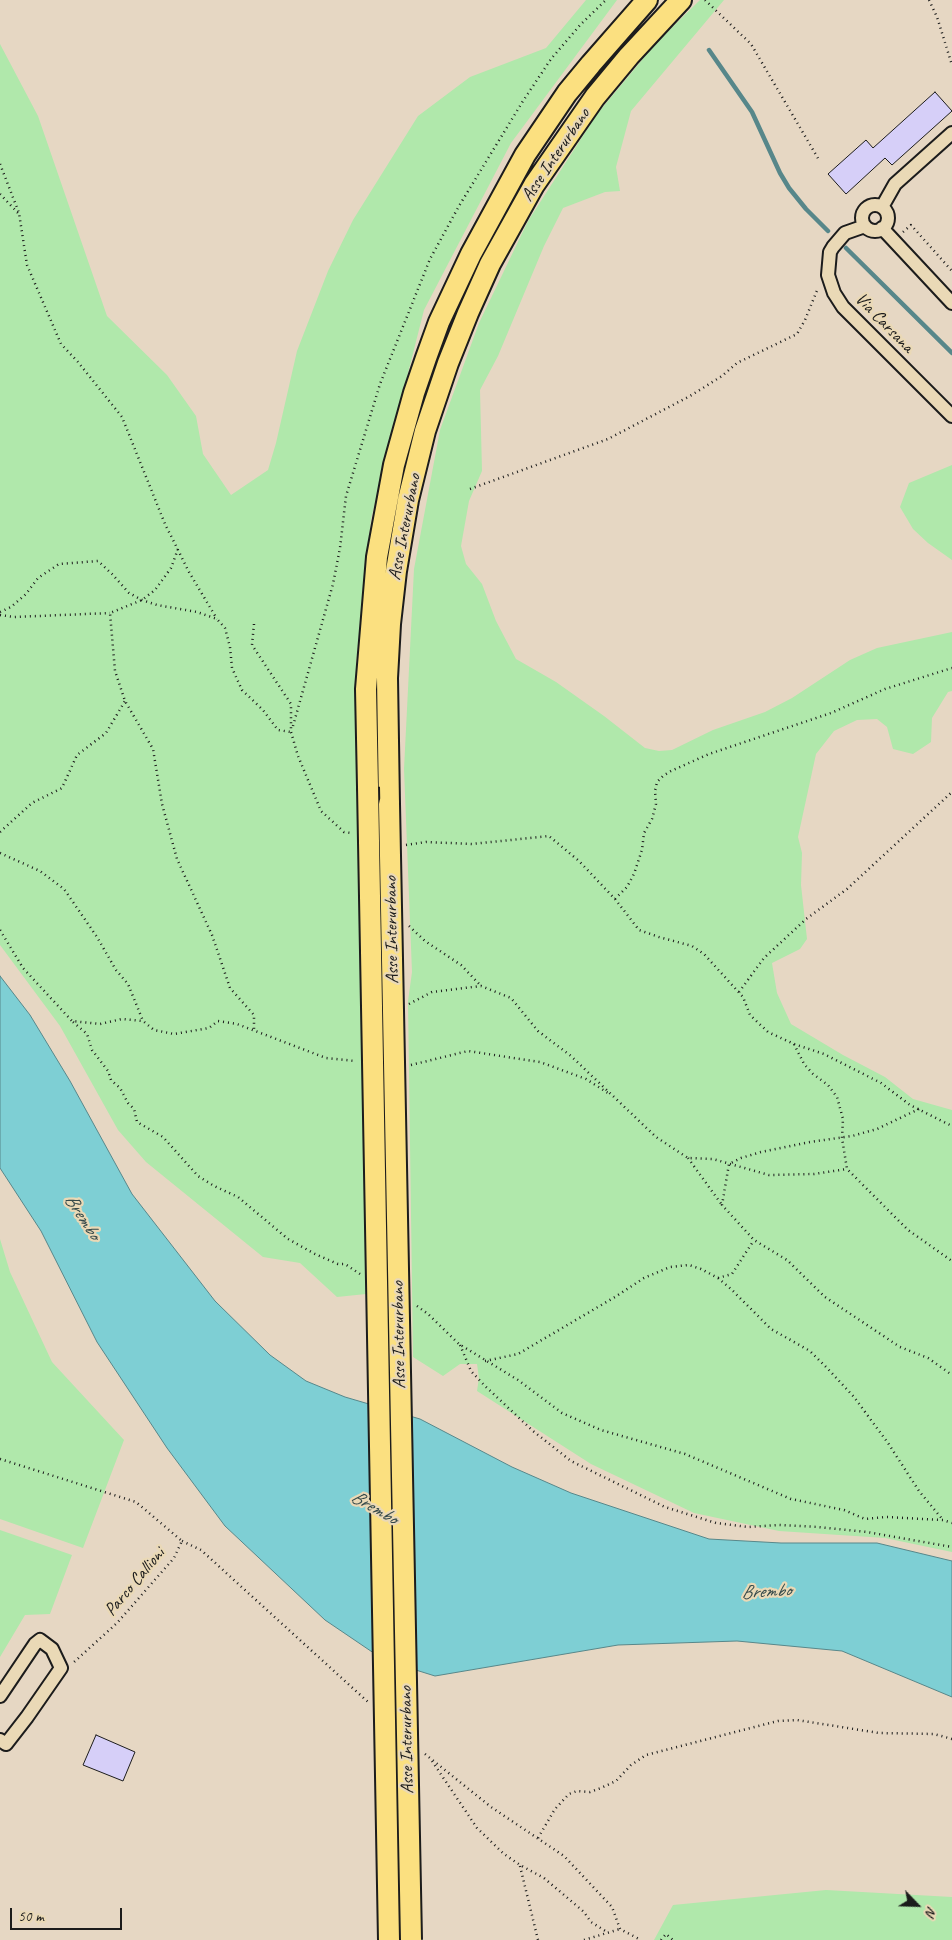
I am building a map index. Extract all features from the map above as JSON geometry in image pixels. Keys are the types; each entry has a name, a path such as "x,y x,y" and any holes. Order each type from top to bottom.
{"highway":[{"name":"Asse Interurbano","path":"389,1940 366,689 377,557 394,465 414,393 439,322 471,254 525,155 567,93 646,0"},
{"name":"Asse Interurbano","path":"411,1940 389,804 388,669 390,624 396,571 408,500 425,431 464,321 490,264 534,185 595,97 629,56 682,0"}],"street":[{"path":"882,207 895,184 952,134"},
{"path":"870,206 882,207 888,218 885,225 882,228 871,230 865,226 862,218 864,210 870,206"},
{"path":"828,266 833,247 842,236 849,230 865,226"},
{"path":"882,228 952,303"},
{"name":"Via Carsana","path":"828,266 830,283 843,307 952,416"},
{"path":"0,1696 35,1644 40,1640 52,1649 61,1668 28,1717 2,1746"}],"path":[{"path":"705,0 751,44 819,160"},
{"path":"929,0 937,17 952,65"},
{"path":"0,164 19,214 26,265 61,344 122,416 165,524 217,619 225,628 230,647 232,668 242,690 263,710 278,730 292,732"},
{"path":"0,194 19,214"},
{"path":"894,240 911,225 952,271"},
{"path":"470,489 608,439 690,396 744,360 797,334 802,329 828,266"},
{"path":"0,614 33,616 110,613 142,600 155,590 171,568 178,549"},
{"path":"0,614 26,594 38,578 59,564 98,561 129,594 157,605 197,612 217,619"},
{"path":"110,613 115,671 125,701 153,749 162,804 177,858 212,934 230,988 254,1015 254,1032"},
{"path":"254,624 252,645 291,704 292,732 298,756 321,811 344,832 352,834"},
{"path":"615,899 627,888 634,874 642,850 644,833 652,819 656,804 655,790 657,782 663,776 709,754 831,713 885,689 952,668"},
{"path":"0,832 32,803 62,788 78,755 106,733 125,701"},
{"path":"738,992 764,958 806,919 847,889 952,792"},
{"path":"404,845 426,842 472,844 549,836 579,860 615,899 639,930 692,946 704,954 738,992 750,1015 768,1032 794,1044 824,1054 873,1079 919,1109 952,1126"},
{"path":"0,853 40,870 64,889 97,937 116,970 128,984 143,1021 154,1030 174,1034 209,1028 218,1020 237,1024 326,1058 355,1061"},
{"path":"405,922 425,941 461,965 481,986 511,998 538,1031 570,1056 656,1137 688,1158 722,1205 754,1240 787,1260 825,1297 900,1347 928,1358 952,1375"},
{"path":"0,930 23,968 72,1021 87,1034 92,1050 108,1071 111,1080 120,1088 128,1103 134,1109 136,1122 163,1136 198,1176 238,1197 288,1239 315,1254 338,1264 345,1264 364,1277"},
{"path":"407,1005 432,992 481,986"},
{"path":"72,1021 100,1024 122,1019 143,1021"},
{"path":"794,1044 804,1064 813,1074 828,1085 837,1097 843,1118 842,1138 847,1169 908,1230 952,1260"},
{"path":"410,1066 468,1051 540,1062 586,1079 613,1097"},
{"path":"729,1164 761,1152 842,1138 877,1129 919,1109"},
{"path":"688,1158 713,1159 769,1175 814,1174 847,1169"},
{"path":"722,1205 729,1164"},
{"path":"718,1278 732,1274 754,1240"},
{"path":"485,1361 518,1354 644,1278 670,1267 689,1265 701,1269 718,1278 771,1329 810,1351 828,1369 854,1397 888,1442 919,1491 943,1520"},
{"path":"414,1304 428,1314 459,1344 518,1380 562,1413 600,1430 685,1454 791,1499 844,1510 865,1519 886,1517 943,1520 952,1523"},
{"path":"459,1344 471,1371 484,1385 533,1431 571,1462 665,1507 716,1523 748,1527 779,1525 818,1527 867,1532 952,1547"},
{"name":"Parco Callioni","path":"0,1459 136,1502 182,1541 174,1558 117,1623 83,1656 73,1664 61,1668"},
{"path":"538,1838 555,1809 569,1794 577,1791 590,1792 616,1781 631,1765 646,1755 778,1721 797,1720 879,1733 934,1734 952,1740"},
{"path":"431,1759 477,1828 504,1854 544,1878 584,1912 590,1922 607,1932"},
{"path":"520,1865 538,1940"},
{"path":"584,1940 620,1929 641,1940"},
{"path":"661,1940 666,1934 673,1940"}],"green space":[{"path":"586,0 617,0 511,143 424,310 371,519 356,664 366,1294 337,1297 300,1263 263,1257 146,1162 118,1130 60,1026 0,945 0,44 38,116 107,316 167,375 196,416 203,454 231,495 268,470 297,351 328,271 353,220 418,116 470,77 546,48"},
{"path":"700,0 724,0 631,111 616,167 620,191 605,192 563,208 544,246 498,356 480,390 482,471 469,501 461,546 466,564 482,584 496,621 516,659 556,682 645,748 659,751 672,750 713,730 765,712 792,698 850,660 877,648 952,632 952,691 948,692 932,718 931,742 913,754 893,749 887,727 877,719 857,720 834,731 816,754 798,837 802,853 801,885 807,939 800,949 772,963 777,993 791,1024 885,1077 913,1099 952,1110 952,1552 885,1538 779,1531 694,1513 591,1464 477,1391 479,1378 477,1364 460,1364 443,1376 413,1357 408,1001 412,972 404,769 414,569 440,430 479,323 528,221 597,114 656,43"},
{"path":"952,465 952,560 928,543 913,529 900,507 909,483"},
{"path":"0,1239 10,1272 52,1362 124,1440 83,1548 0,1519"},
{"path":"0,1530 72,1555 50,1614 25,1615 0,1657"},
{"path":"826,1890 952,1897 952,1940 654,1940 673,1905"}],"water":[{"name":"Brembo","path":"0,976 30,1015 70,1081 132,1194 215,1301 270,1355 306,1381 345,1397 420,1419 512,1467 571,1493 709,1539 781,1543 877,1543 952,1561 952,1697 842,1651 737,1641 618,1645 435,1676 384,1660 325,1620 225,1526 167,1448 97,1342 41,1231 0,1168"}],"building":[{"path":"935,92 952,111 892,165 885,158 846,194 828,174 866,140 873,148"},
{"path":"96,1735 135,1752 123,1781 83,1765"}],"waterway":[{"path":"709,50 752,112 780,173 789,188 806,209 828,231"},
{"path":"846,248 952,353"}]}
